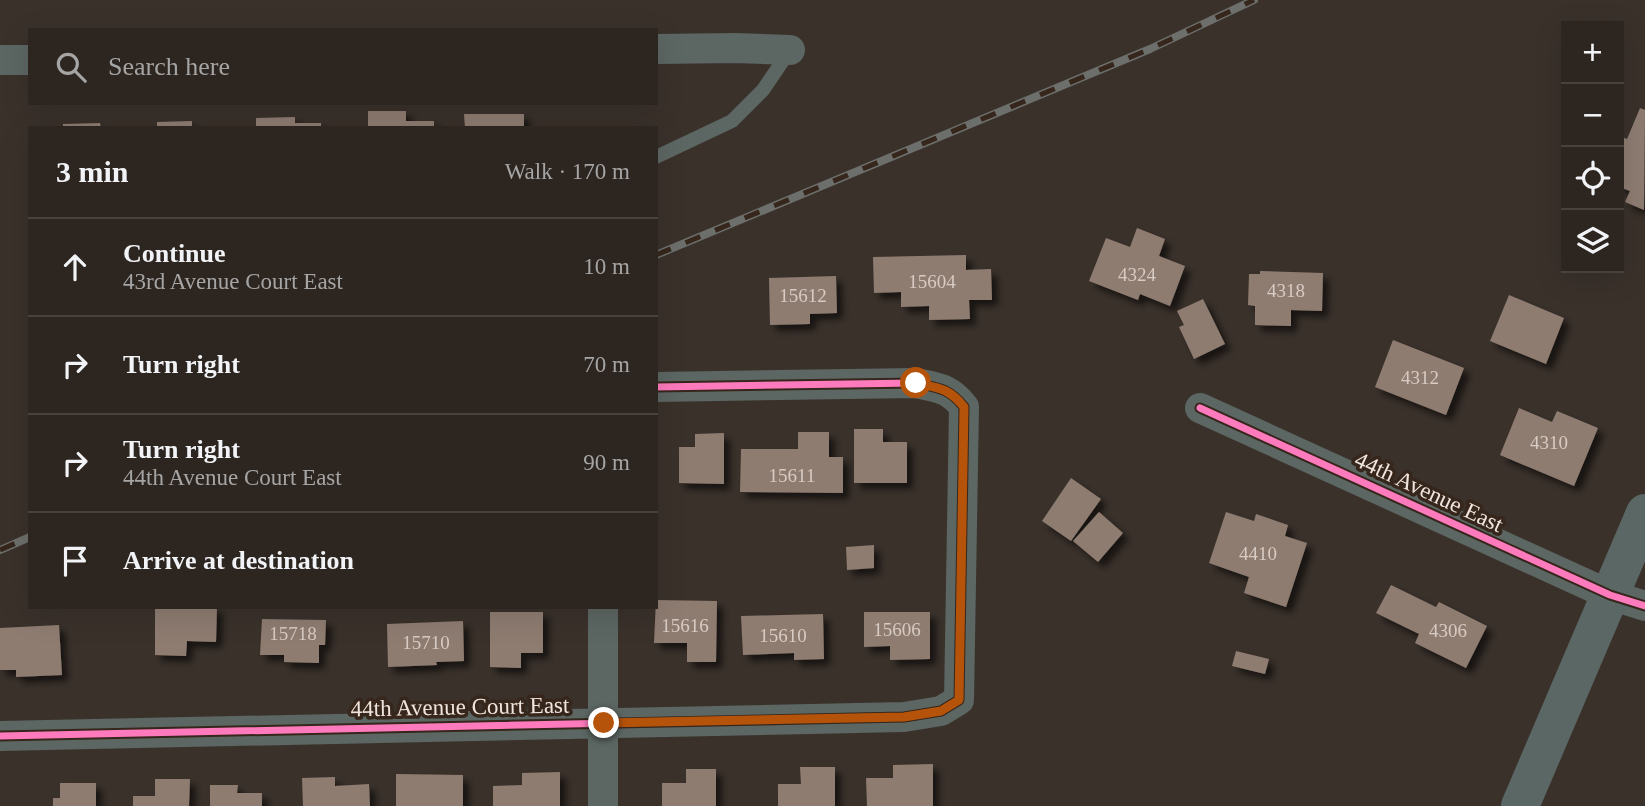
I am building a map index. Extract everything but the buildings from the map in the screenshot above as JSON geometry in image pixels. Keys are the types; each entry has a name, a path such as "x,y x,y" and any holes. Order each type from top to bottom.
{"main road":[{"path":"1520,806 1627,601 1645,513"}],"street":[{"path":"658,49 790,50"},
{"path":"0,60 28,60"},
{"name":"44th Avenue Court East","path":"0,736 904,717 941,711 959,700 964,407 953,394 943,388 916,383 658,387"},
{"name":"44th Avenue East","path":"1200,408 1627,601"},
{"path":"603,609 603,806"}],"lane":[{"path":"658,156 732,121 763,90 790,50"}],"railway":[{"path":"658,254 1150,49 1254,0"},
{"path":"0,550 28,538"}],"cycle path":[{"path":"0,736 904,717 941,711 959,700 964,407 959,401 943,390 916,383 658,387"},
{"path":"1200,408 1610,595 1645,606"}],"route":[{"path":"604,723 904,717 941,711 959,700 964,407 953,394 943,388 916,383"}]}
